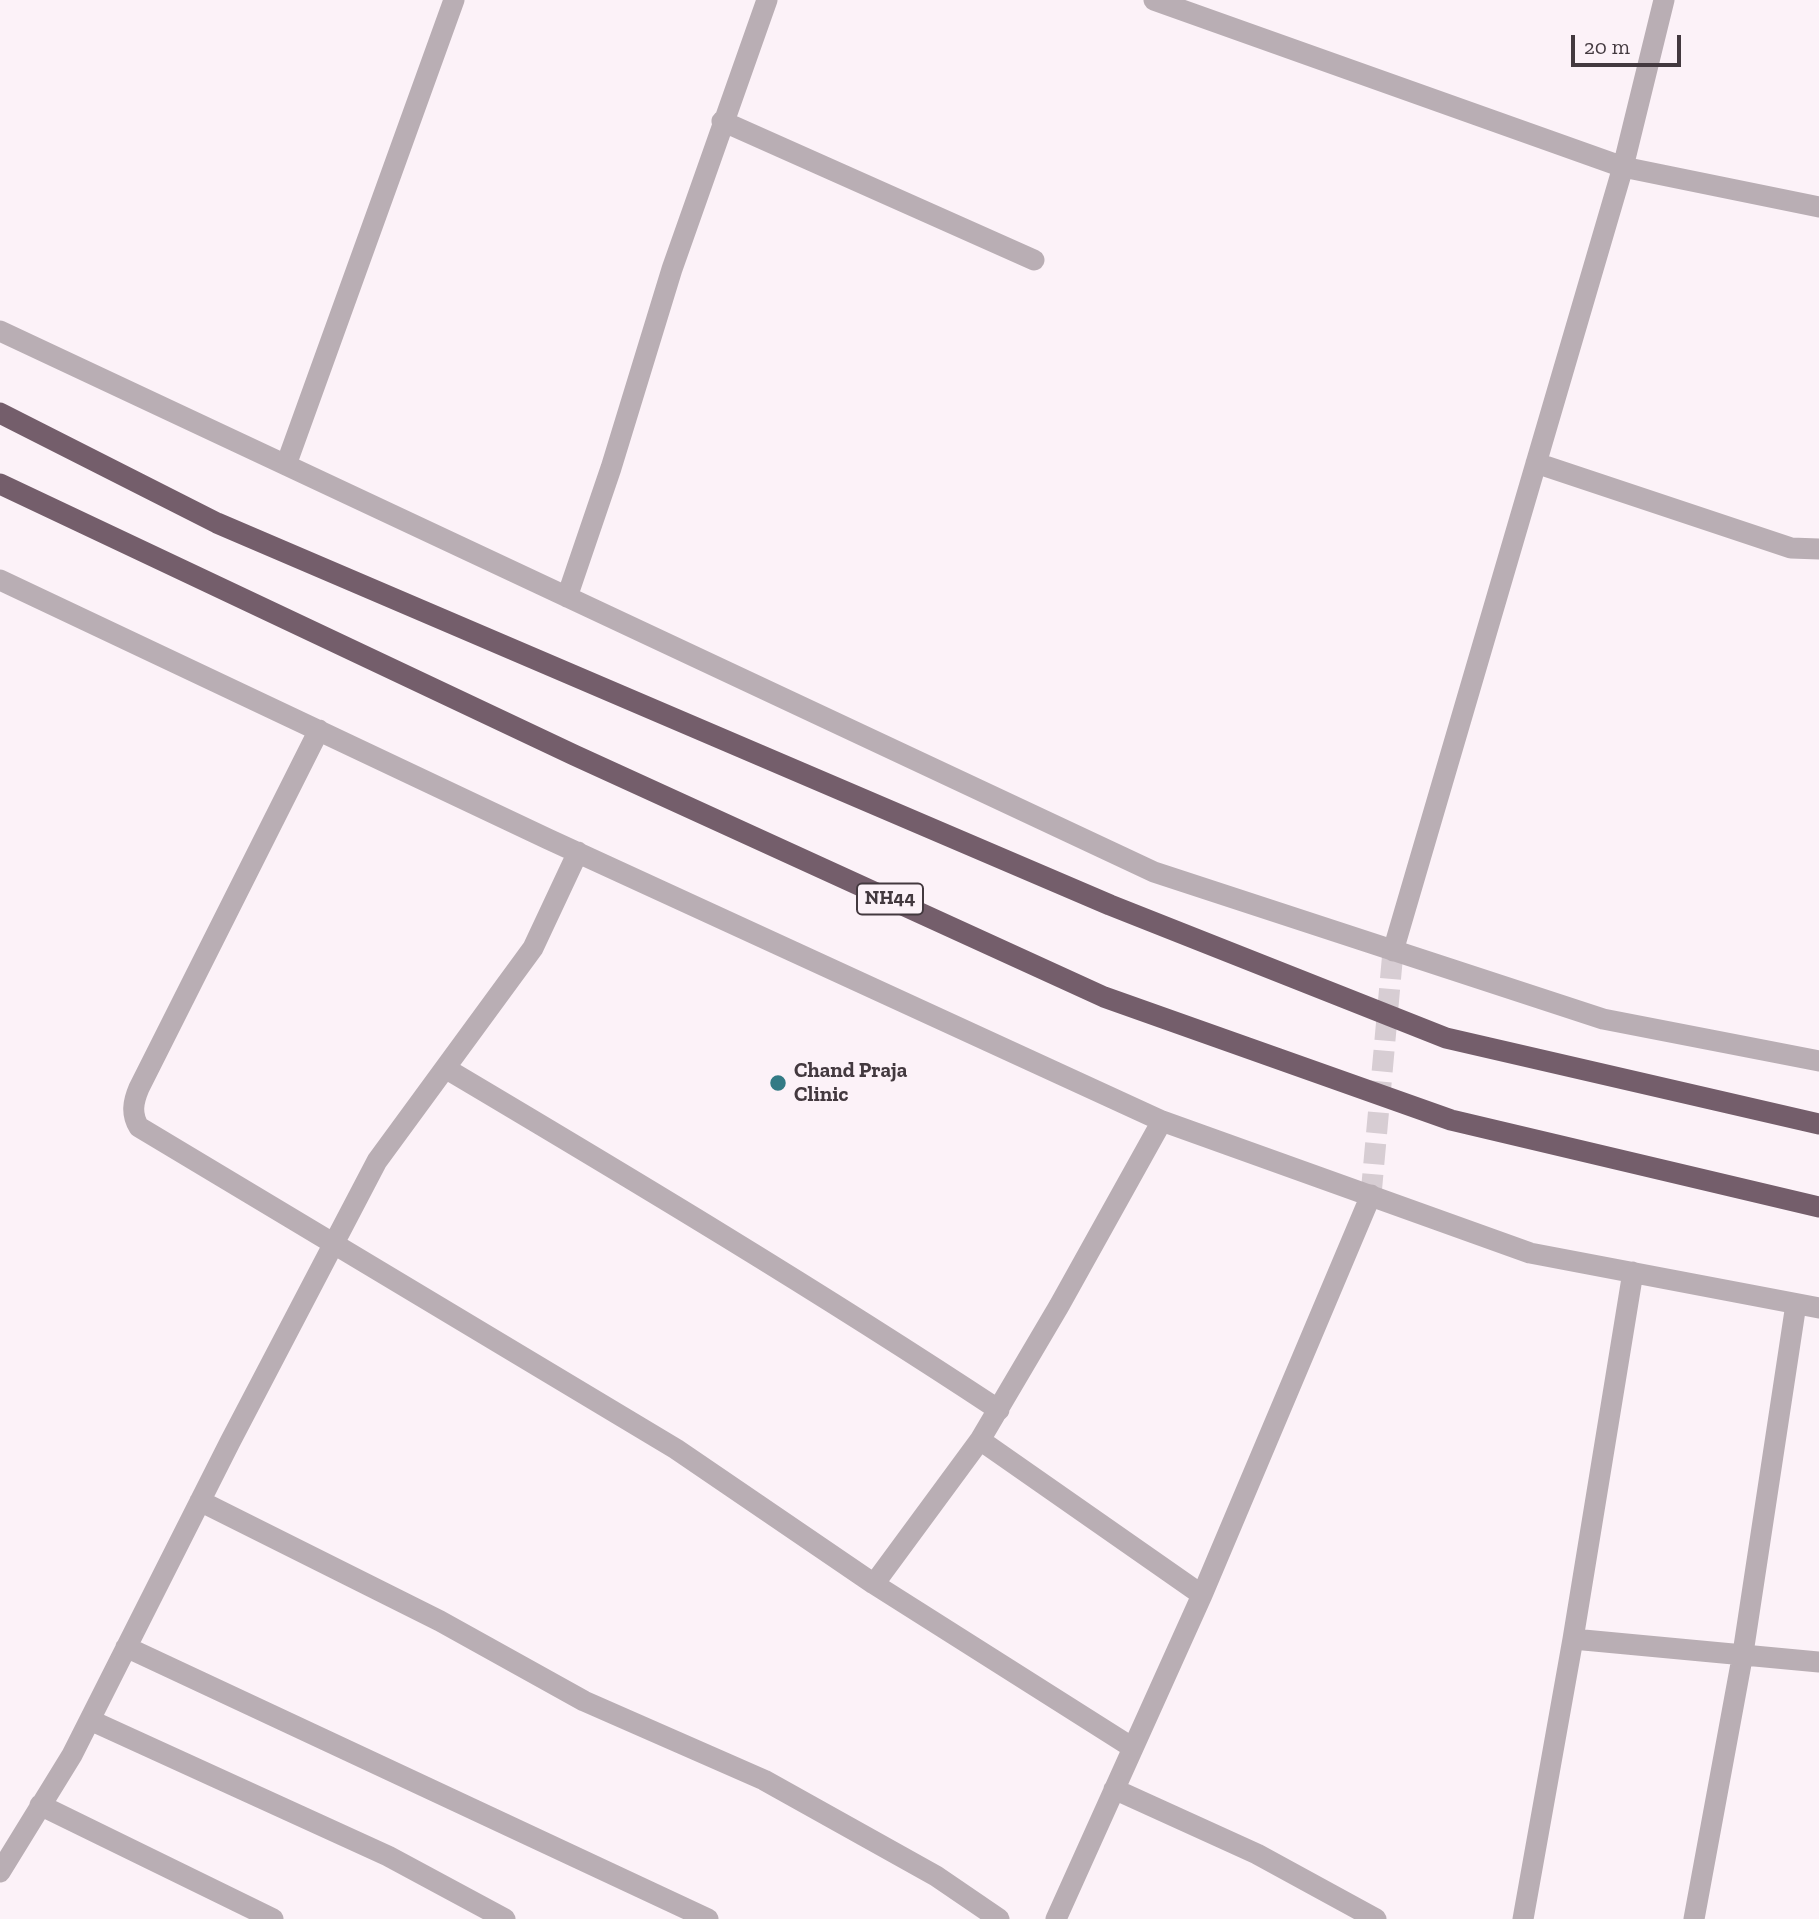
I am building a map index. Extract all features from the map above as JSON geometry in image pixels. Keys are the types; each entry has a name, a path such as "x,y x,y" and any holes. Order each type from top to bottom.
{"highway":[{"path":"0,412 230,528 1110,905 1446,1038 1819,1124"},
{"name":"NH44","path":"0,485 574,755 1104,997 1451,1120 1819,1207"}],"street":[{"path":"286,465 454,0"},
{"path":"567,597 611,468 672,269 722,121 767,0"},
{"path":"1154,0 1623,167 1819,207"},
{"path":"1393,951 1623,167 1664,0"},
{"path":"722,121 1034,260"},
{"path":"0,331 1154,872 1603,1019 1819,1061"},
{"path":"1536,463 1791,548 1819,550"},
{"path":"0,580 578,852 1162,1121 1530,1253 1819,1308"},
{"path":"319,730 139,1088 134,1101 134,1120 146,1134 334,1243 676,1449 874,1584 1133,1748"},
{"path":"0,1872 72,1755 200,1501 377,1161 533,948 578,852"},
{"path":"445,1069 682,1208 860,1318 999,1410"},
{"path":"874,1584 981,1440 1162,1121"},
{"path":"1056,1919 1202,1595 1371,1195"},
{"path":"1523,1919 1573,1639 1633,1272"},
{"path":"1694,1919 1743,1653 1796,1304"},
{"path":"981,1440 1202,1595"},
{"path":"200,1501 440,1621 584,1702 764,1780 936,1876 999,1919"},
{"path":"1573,1639 1819,1662"},
{"path":"126,1647 708,1919"},
{"path":"90,1720 388,1856 505,1919"},
{"path":"1114,1789 1258,1854 1376,1919"},
{"path":"40,1805 273,1919"}],"tunnel":[{"path":"1371,1195 1393,951"}],"place":[{"name":"Chand Praja Clinic","path":"778,1083"}]}
